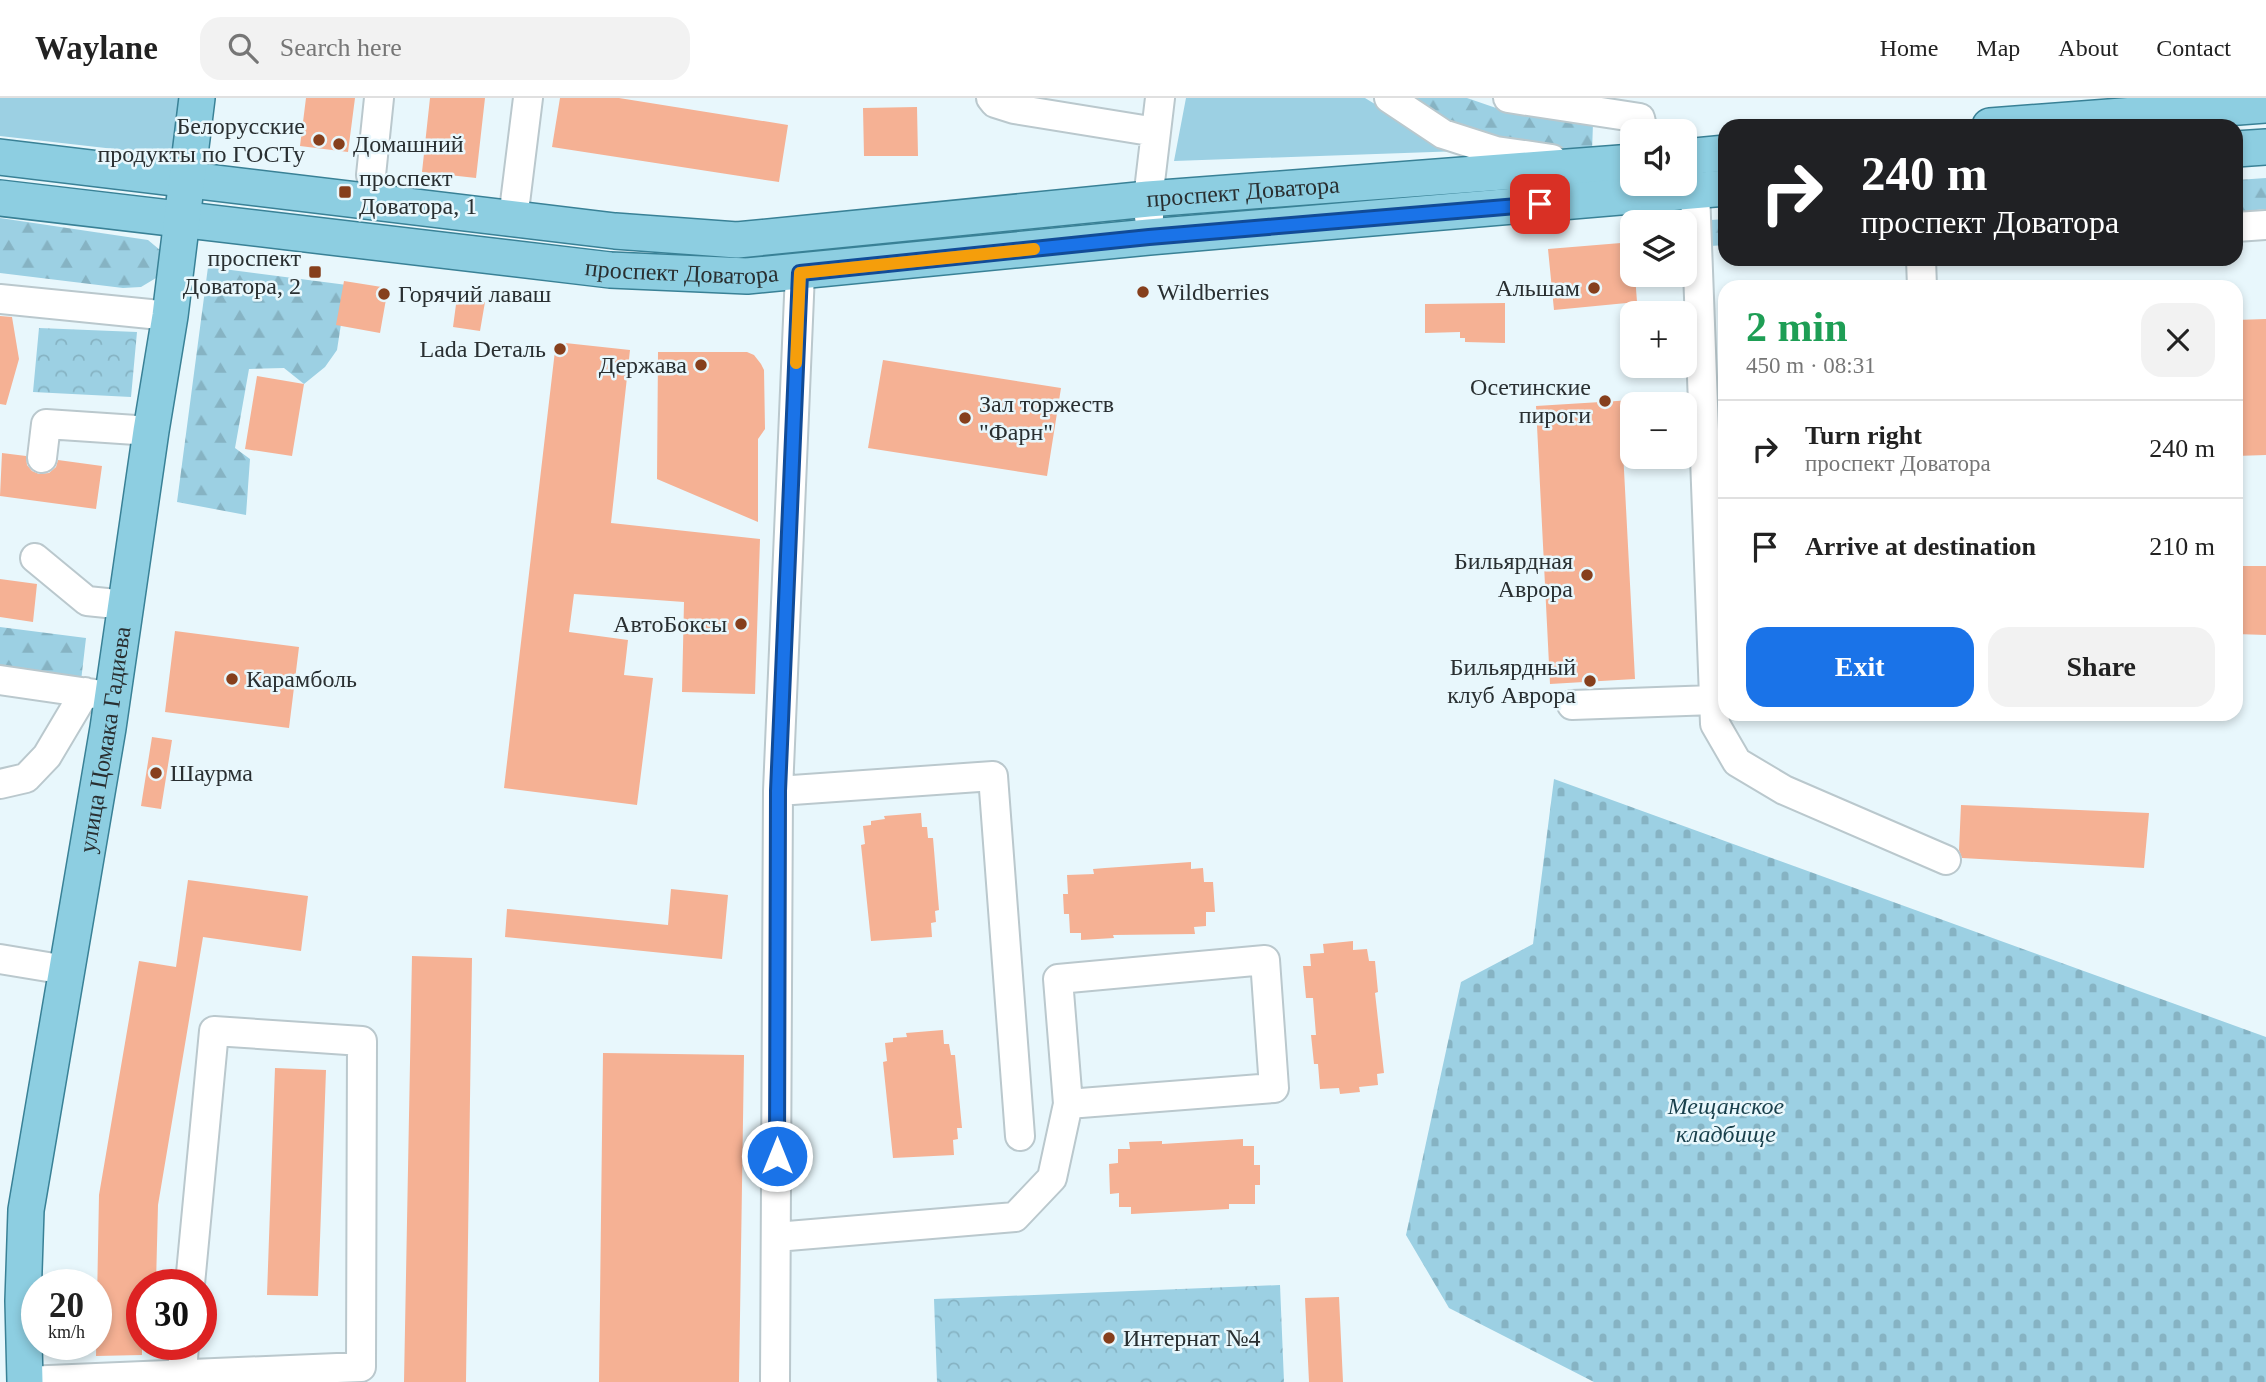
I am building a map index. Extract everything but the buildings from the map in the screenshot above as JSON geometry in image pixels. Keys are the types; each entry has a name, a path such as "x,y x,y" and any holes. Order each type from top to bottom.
{"main road":[{"name":"улица Цомака Гадиева","path":"25,1381 23,1301 26,1210 66,970 98,694 126,605 170,316 197,98"},
{"path":"2082,119 2266,105"},
{"path":"2243,149 2266,147"},
{"path":"1697,156 1718,154"},
{"name":"проспект Доватора","path":"0,157 615,231 737,240 1148,198 1620,163"},
{"name":"проспект Доватора","path":"0,198 610,270 747,276 800,273 1149,237 1710,190"}],"street":[{"path":"371,175 379,98"},
{"path":"513,219 528,98"},
{"path":"991,98 995,103 1014,109 1156,132"},
{"path":"1149,237 1148,198 1160,98"},
{"path":"1389,98 1443,134 1496,151 1593,165"},
{"path":"1508,98 1641,116"},
{"path":"1710,190 1715,724 1737,762 1784,790 1946,860"},
{"path":"2243,227 2266,225"},
{"path":"775,1382 778,791 800,273"},
{"path":"0,299 170,316"},
{"path":"43,458 46,424 151,430"},
{"path":"35,558 87,601 126,605"},
{"path":"0,680 98,694"},
{"path":"0,784 26,778 47,756 69,722 98,694"},
{"path":"1572,705 1714,700"},
{"path":"778,791 993,776 1020,1136"},
{"path":"0,960 66,970"},
{"path":"776,1237 1015,1217 1052,1178 1068,1104 1058,979 1265,960 1274,1088 1068,1104"},
{"path":"25,1381 361,1367 362,1041 214,1031 191,1269"},
{"path":"181,1375 182,1360"}],"green space":[{"path":"0,98 183,98 176,156 0,136"},
{"path":"1186,98 1365,98 1424,134 1461,151 1174,161"},
{"path":"1402,98 1467,98 1499,109 1593,123 1592,152 1522,147 1445,124"},
{"path":"2266,178 2266,209 2243,211 2243,180"},
{"path":"0,218 148,240 160,250 156,278 141,287 123,288 0,273"},
{"path":"1711,220 1718,220 1718,246 1711,246"},
{"path":"208,267 347,285 337,350 325,367 304,384 284,368 249,369 235,448 250,459 246,515 177,502"},
{"path":"39,328 137,332 131,397 33,392"},
{"path":"0,627 86,638 81,681 0,670"},
{"name":"Мещанское кладбище","path":"1554,779 2266,1037 2266,1382 1594,1382 1449,1308 1406,1235 1461,982 1533,944"},
{"name":"Интернат №4","path":"1280,1285 1284,1382 937,1382 934,1299"}],"slow traffic":[{"path":"796,363 800,273 1034,249"}],"place":[{"name":"Белорусские продукты по ГОСТу","path":"319,140"},
{"name":"Домашний","path":"339,144"},
{"name":"проспект Доватора, 1","path":"345,192"},
{"name":"проспект Доватора, 2","path":"315,272"},
{"name":"Альшам","path":"1594,288"},
{"name":"Wildberries","path":"1143,292"},
{"name":"Горячий лаваш","path":"384,294"},
{"name":"Lada Dеталь","path":"560,349"},
{"name":"Держава","path":"701,365"},
{"name":"Осетинские пироги","path":"1605,401"},
{"name":"Зал торжеств \"Фарн\"","path":"965,418"},
{"name":"Бильярдная Аврора","path":"1587,575"},
{"name":"АвтоБоксы","path":"741,624"},
{"name":"Карамболь","path":"232,679"},
{"name":"Бильярдный клуб Аврора","path":"1590,681"},
{"name":"Шаурма","path":"156,773"},
{"name":"Интернат №4","path":"1109,1338"}],"route":[{"path":"777,1156 778,791 800,273 1149,237 1540,204"}]}
